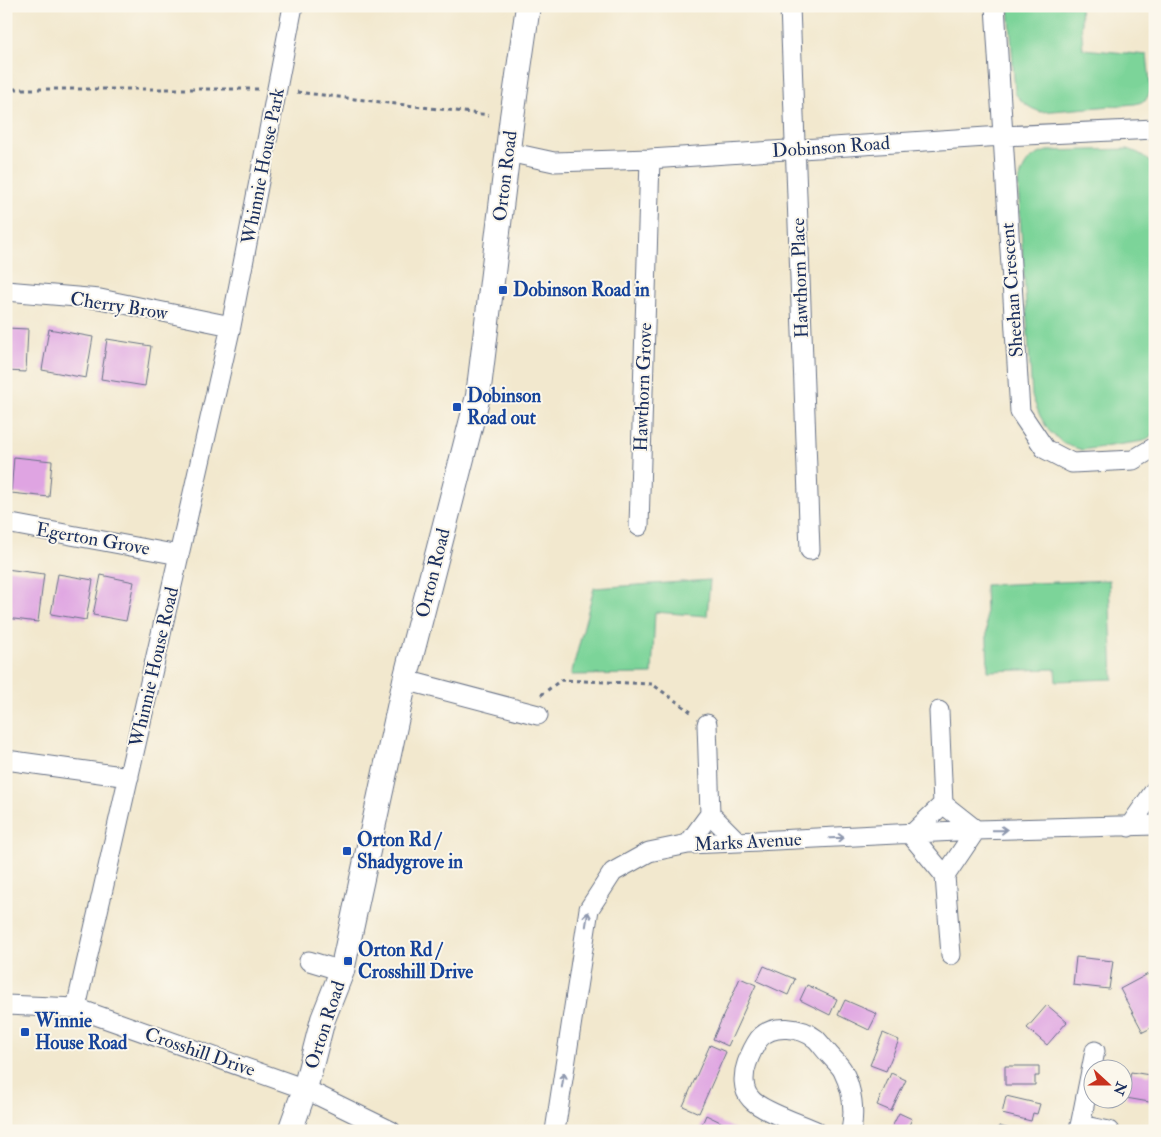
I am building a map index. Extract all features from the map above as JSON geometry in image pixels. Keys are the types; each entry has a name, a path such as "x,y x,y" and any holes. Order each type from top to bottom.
{"street":[{"name":"Whinnie House Park","path":"232,326 294,6"},
{"name":"Orton Road","path":"290,1131 305,1089 323,1019 342,971 405,680 478,396 512,117 528,6"},
{"name":"Hawthorn Place","path":"790,6 810,550"},
{"name":"Sheehan Crescent","path":"994,6 1020,412 1045,449 1072,463 1133,460 1155,447"},
{"name":"Dobinson Road","path":"508,152 554,162 650,159 1002,136 1155,129"},
{"name":"Hawthorn Grove","path":"639,526 650,159"},
{"name":"Cherry Brow","path":"6,291 100,299 232,326"},
{"name":"Whinnie House Road","path":"76,1008 232,326"},
{"name":"Egerton Grove","path":"6,523 180,555"},
{"path":"405,680 538,715"},
{"path":"939,710 943,804 911,834 945,876 951,955"},
{"path":"688,844 710,814 708,724"},
{"path":"6,760 129,777"},
{"path":"1129,827 1155,790"},
{"path":"943,804 976,830 945,876"},
{"path":"710,814 738,842"},
{"name":"Marks Avenue","path":"555,1130 589,909 613,872 649,852 688,844 976,830 1155,825"},
{"path":"309,961 342,971"},
{"name":"Crosshill Drive","path":"6,1005 76,1008 305,1089 391,1131"},
{"path":"816,1131 761,1106 750,1099 744,1086 744,1071 752,1052 760,1038 772,1030 785,1028 802,1032 815,1038 842,1070 852,1099 853,1122 851,1131"},
{"path":"1095,1051 1079,1128 1109,1131"}],"path":[{"path":"6,89 278,89 512,117"},
{"path":"538,715 542,694 561,680 652,684 708,724"}],"green space":[{"path":"1009,6 1080,6 1083,49 1147,55 1151,91 1145,101 1135,104 1041,112 1026,105 1015,93"},
{"path":"1128,149 1150,161 1155,169 1155,433 1144,441 1082,450 1064,444 1049,431 1040,416 1032,396 1018,184 1027,163 1040,153 1047,151"},
{"path":"710,580 707,616 655,612 652,674 571,675 594,588"},
{"path":"1109,580 1113,679 1056,681 1055,669 988,671 985,585"}],"building":[{"path":"6,328 28,329 26,372 6,371"},
{"path":"49,329 93,337 86,378 42,370"},
{"path":"107,339 151,346 145,386 101,379"},
{"path":"14,457 52,461 49,497 11,493"},
{"path":"6,569 44,574 38,622 6,618"},
{"path":"58,574 93,580 86,620 51,614"},
{"path":"101,575 134,582 126,621 93,615"},
{"path":"1076,957 1113,961 1109,989 1073,985"},
{"path":"764,966 795,979 788,995 757,981"},
{"path":"1148,974 1155,988 1155,1026 1143,1032 1120,989"},
{"path":"740,978 756,985 728,1046 713,1039"},
{"path":"807,985 837,999 830,1015 800,1000"},
{"path":"845,1000 877,1014 869,1030 838,1015"},
{"path":"1047,1005 1067,1022 1047,1045 1027,1028"},
{"path":"883,1033 899,1040 886,1071 870,1065"},
{"path":"710,1045 726,1052 699,1113 683,1106"},
{"path":"1154,1057 1155,1103 1134,1099 1134,1072 1150,1075"},
{"path":"1005,1066 1039,1066 1039,1076 1035,1076 1035,1085 1005,1085"},
{"path":"891,1073 906,1080 891,1111 877,1105"},
{"path":"1006,1096 1040,1104 1037,1114 1033,1113 1031,1121 1002,1114"},
{"path":"899,1113 912,1119 906,1131 890,1131"},
{"path":"706,1115 739,1131 699,1131"},
{"path":"999,1126 1014,1130 1014,1131 998,1131"}],"place":[{"name":"Dobinson Road in","path":"503,290"},
{"name":"Dobinson Road out","path":"457,407"},
{"name":"Orton Rd / Shadygrove in","path":"347,851"},
{"name":"Orton Rd / Crosshill Drive","path":"348,961"},
{"name":"Winnie House Road","path":"25,1032"}]}
